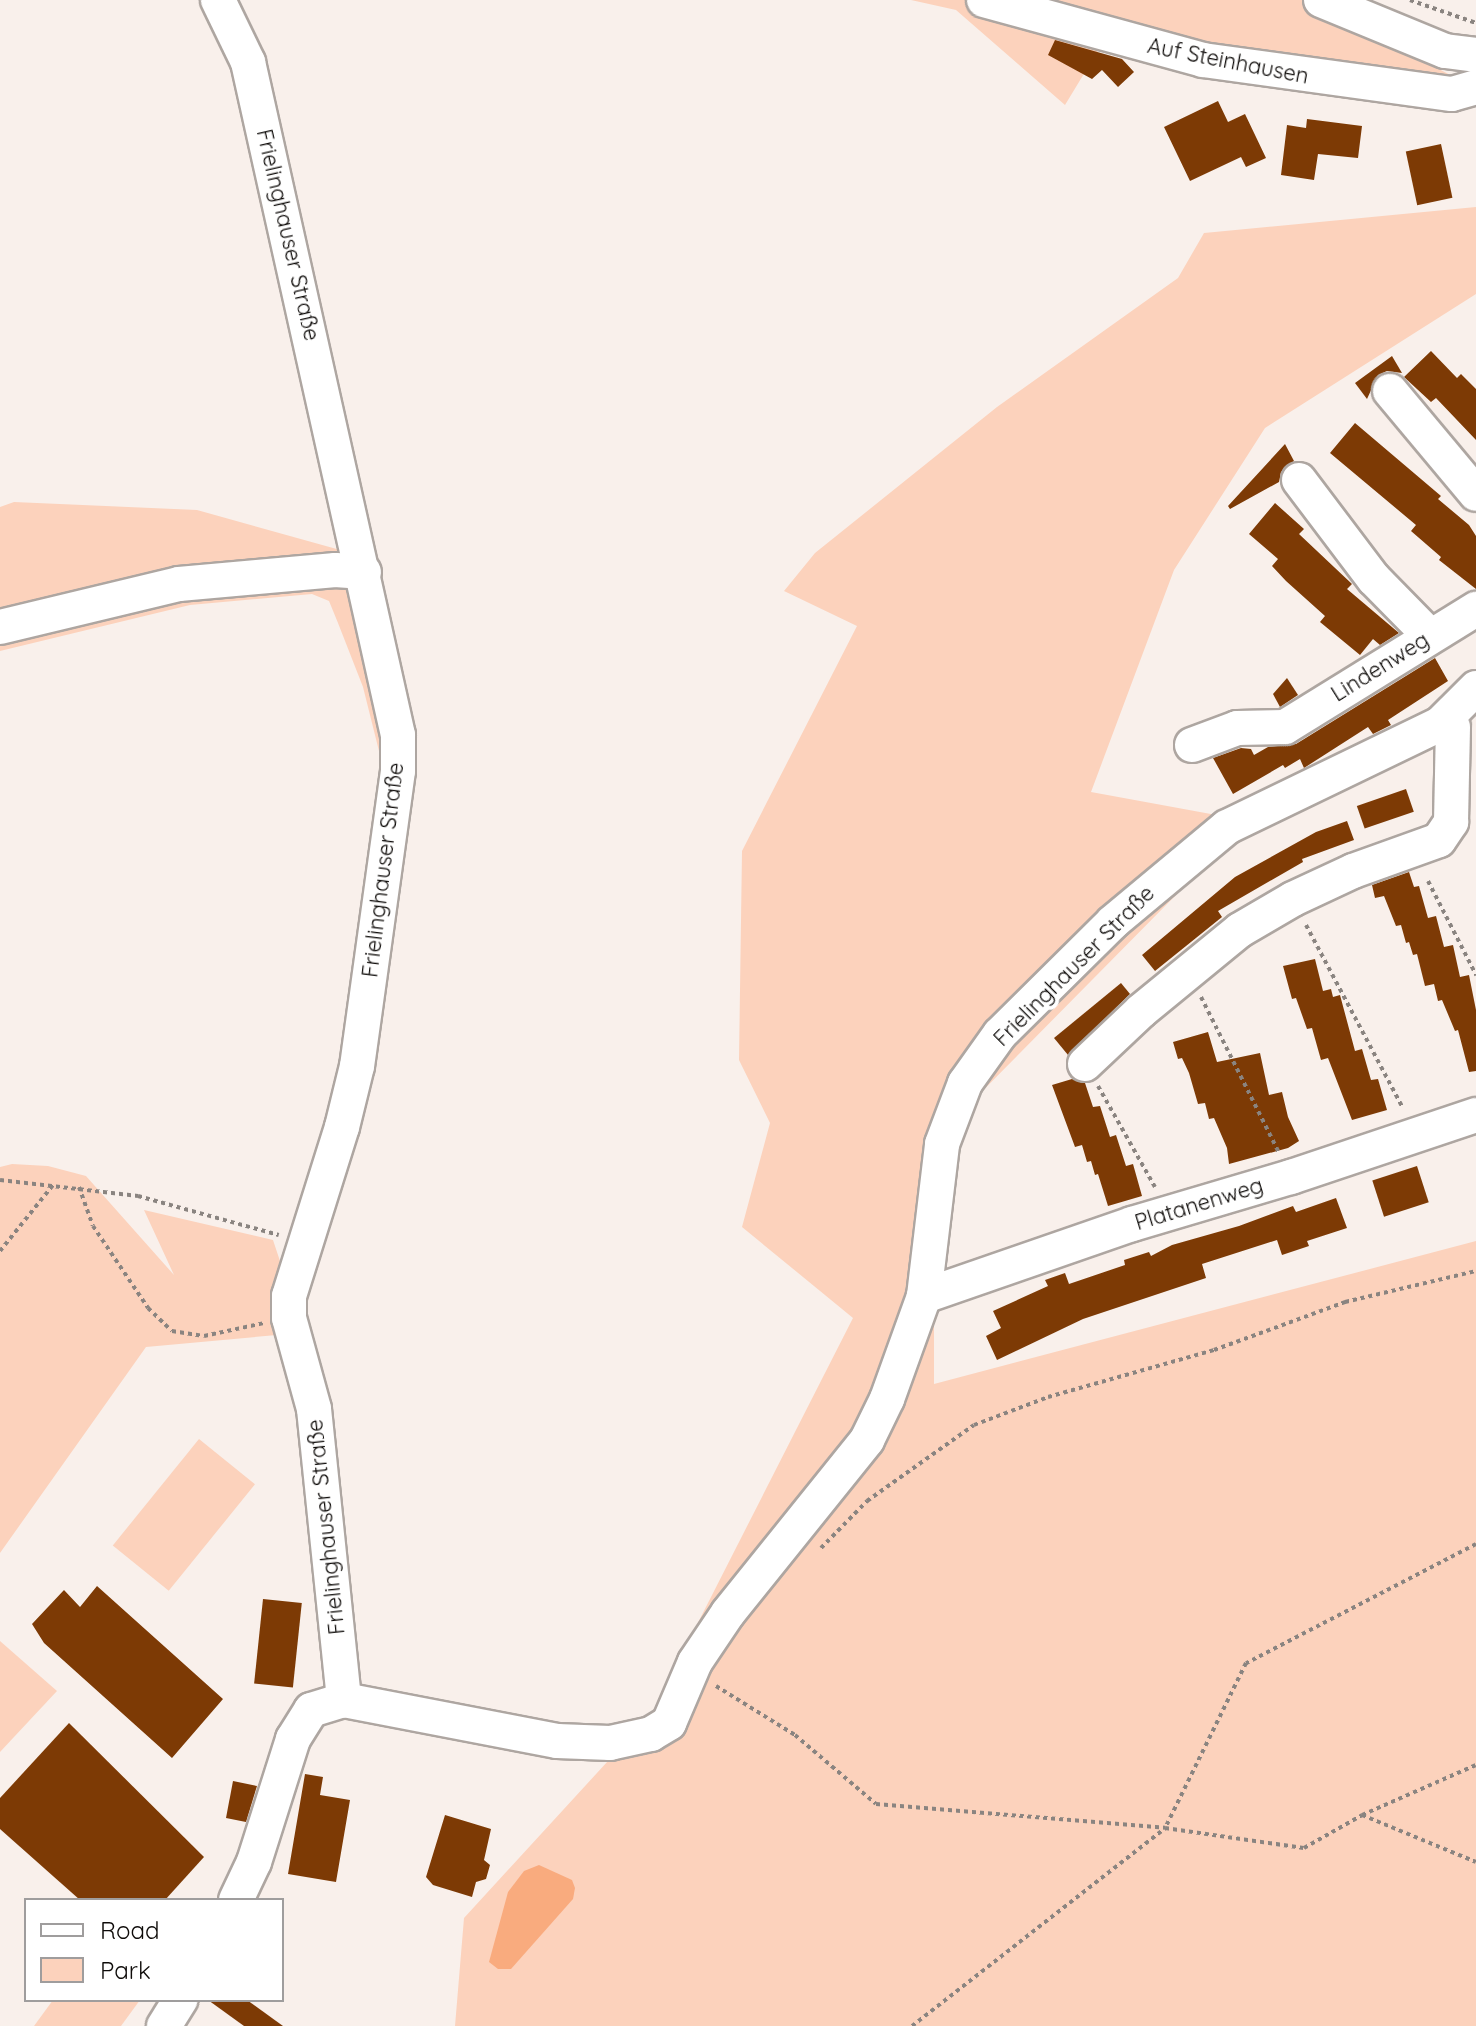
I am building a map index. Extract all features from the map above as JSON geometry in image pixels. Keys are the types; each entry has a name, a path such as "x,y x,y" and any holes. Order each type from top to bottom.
{"street":[{"name":"Frielinghauser Straße","path":"218,0 248,62 398,735 398,771 357,1066 342,1127 289,1296 289,1318 314,1409 344,1700 557,1741 610,1743 651,1734 669,1723 695,1662 728,1613 867,1440 887,1399 924,1296 942,1144 965,1083 1000,1034 1113,922 1227,827 1456,727 1476,688"},
{"name":"Auf Steinhausen","path":"984,0 1203,60 1452,94 1476,87"},
{"path":"1321,0 1445,51 1476,55"},
{"path":"1390,391 1476,494"},
{"path":"1299,480 1374,579 1429,635"},
{"path":"0,627 179,584 335,570 364,572"},
{"name":"Lindenweg","path":"1192,745 1237,728 1285,727 1429,635 1476,609"},
{"path":"1085,1064 1141,1011 1240,930 1293,899 1353,871 1439,840 1451,822 1456,727"},
{"name":"Platanenweg","path":"924,1296 1476,1115"},
{"path":"237,1898 254,1862 293,1739 311,1710 344,1700"},
{"path":"164,2026 179,2002"}],"path":[{"path":"1410,0 1476,23"},
{"path":"1428,881 1476,975"},
{"path":"1293,899 1417,1135"},
{"path":"1189,974 1291,1177"},
{"path":"1085,1064 1170,1213"},
{"path":"0,1180 138,1196 278,1235 298,1261"},
{"path":"0,1251 53,1185"},
{"path":"79,1187 93,1226 148,1308 172,1331 204,1336 289,1318"},
{"path":"813,1555 867,1501 974,1425 1048,1397 1214,1350 1345,1302 1476,1271"},
{"path":"912,2026 1165,1828 1246,1663 1476,1544"},
{"path":"707,1680 795,1735 876,1804 1165,1828 1304,1848 1362,1815 1476,1765"},
{"path":"1362,1815 1476,1862"}],"green space":[{"path":"911,0 1306,0 1458,79 1307,71 1113,26 1065,105 956,10"},
{"path":"1476,207 1476,294 1265,428 1174,570 1091,792 1249,821 934,1140 934,1384 1476,1241 1476,2026 455,2026 464,1918 652,1713 853,1318 742,1227 770,1123 739,1060 742,851 857,626 784,591 815,553 997,407 1178,278 1204,233"},
{"path":"14,502 197,510 351,553 386,719 387,783 363,687 338,623 329,601 312,594 190,605 0,651 0,507"},
{"path":"12,1164 48,1166 86,1176 174,1275 144,1210 273,1240 285,1276 288,1334 146,1347 0,1553 0,1167"},
{"path":"199,1439 255,1484 169,1591 113,1545"},
{"path":"0,1641 57,1691 0,1752"},
{"path":"52,2002 139,2002 121,2026 34,2026"}],"shaded area":[{"path":"539,1865 572,1880 575,1888 573,1899 511,1969 498,1969 489,1962 508,1892 524,1871"}],"building":[{"path":"1055,40 1122,59 1134,72 1118,87 1102,70 1092,79 1048,55"},
{"path":"1218,101 1228,122 1245,114 1266,158 1246,167 1241,157 1190,181 1164,127"},
{"path":"1307,119 1362,126 1358,158 1318,154 1314,180 1281,175 1287,125 1306,128"},
{"path":"1441,144 1452,198 1417,205 1406,151"},
{"path":"1431,351 1457,378 1461,374 1476,389 1476,440 1436,398 1431,402 1404,377"},
{"path":"1392,356 1402,373 1387,371 1378,375 1367,399 1355,383"},
{"path":"1355,423 1441,496 1438,499 1469,525 1476,536 1476,589 1439,560 1441,557 1411,531 1416,525 1330,453"},
{"path":"1285,444 1294,461 1281,472 1279,482 1230,509 1228,506"},
{"path":"1275,503 1304,529 1299,534 1352,584 1347,589 1399,633 1380,645 1373,639 1360,655 1320,622 1325,616 1272,566 1278,559 1249,534"},
{"path":"1435,658 1448,681 1388,720 1391,725 1373,734 1368,727 1304,768 1300,759 1285,768 1283,765 1233,794 1213,758 1241,748 1251,749 1254,755 1268,747 1296,744"},
{"path":"1287,678 1298,695 1280,707 1273,694"},
{"path":"1406,789 1414,812 1365,829 1357,806"},
{"path":"1347,821 1354,840 1302,859 1303,862 1218,911 1222,917 1155,971 1142,955 1235,877 1316,832"},
{"path":"1409,872 1414,887 1419,886 1428,918 1436,916 1444,947 1453,945 1460,977 1469,975 1476,1010 1476,1071 1469,1072 1458,1030 1455,1031 1442,1000 1438,1001 1434,984 1425,986 1417,954 1413,955 1409,942 1406,943 1401,925 1396,926 1384,896 1375,898 1372,885"},
{"path":"1315,959 1323,991 1331,989 1333,997 1340,995 1355,1051 1362,1049 1371,1080 1378,1079 1387,1110 1352,1120 1328,1058 1321,1060 1312,1028 1307,1029 1296,998 1292,999 1283,966"},
{"path":"1121,983 1130,994 1068,1055 1054,1038"},
{"path":"1208,1032 1217,1062 1260,1053 1269,1095 1282,1092 1288,1117 1299,1141 1288,1148 1229,1164 1227,1148 1214,1118 1209,1119 1205,1103 1198,1104 1189,1073 1182,1058 1178,1059 1173,1042"},
{"path":"1072,1079 1085,1083 1093,1107 1100,1106 1110,1137 1116,1135 1126,1166 1133,1164 1142,1196 1108,1206 1091,1161 1087,1162 1082,1145 1075,1147 1052,1085"},
{"path":"1417,1166 1429,1202 1384,1217 1372,1181"},
{"path":"1336,1198 1347,1228 1307,1241 1309,1246 1282,1255 1277,1240 1202,1264 1206,1278 1083,1319 997,1360 986,1336 1001,1328 993,1311 1048,1286 1045,1280 1065,1273 1069,1284 1125,1265 1124,1260 1149,1252 1151,1256 1172,1245 1239,1226 1293,1206 1296,1212"},
{"path":"97,1586 223,1699 172,1758 44,1643 32,1624 64,1590 80,1607"},
{"path":"263,1599 302,1603 293,1688 254,1684"},
{"path":"69,1723 204,1857 167,1898 78,1898 0,1829 0,1798"},
{"path":"305,1774 323,1777 320,1795 350,1800 336,1882 288,1874"},
{"path":"233,1781 257,1786 246,1822 226,1818"},
{"path":"445,1815 491,1829 484,1860 490,1865 486,1879 476,1882 472,1897 433,1885 426,1877"},
{"path":"211,2002 250,2002 283,2026 244,2026"}]}
